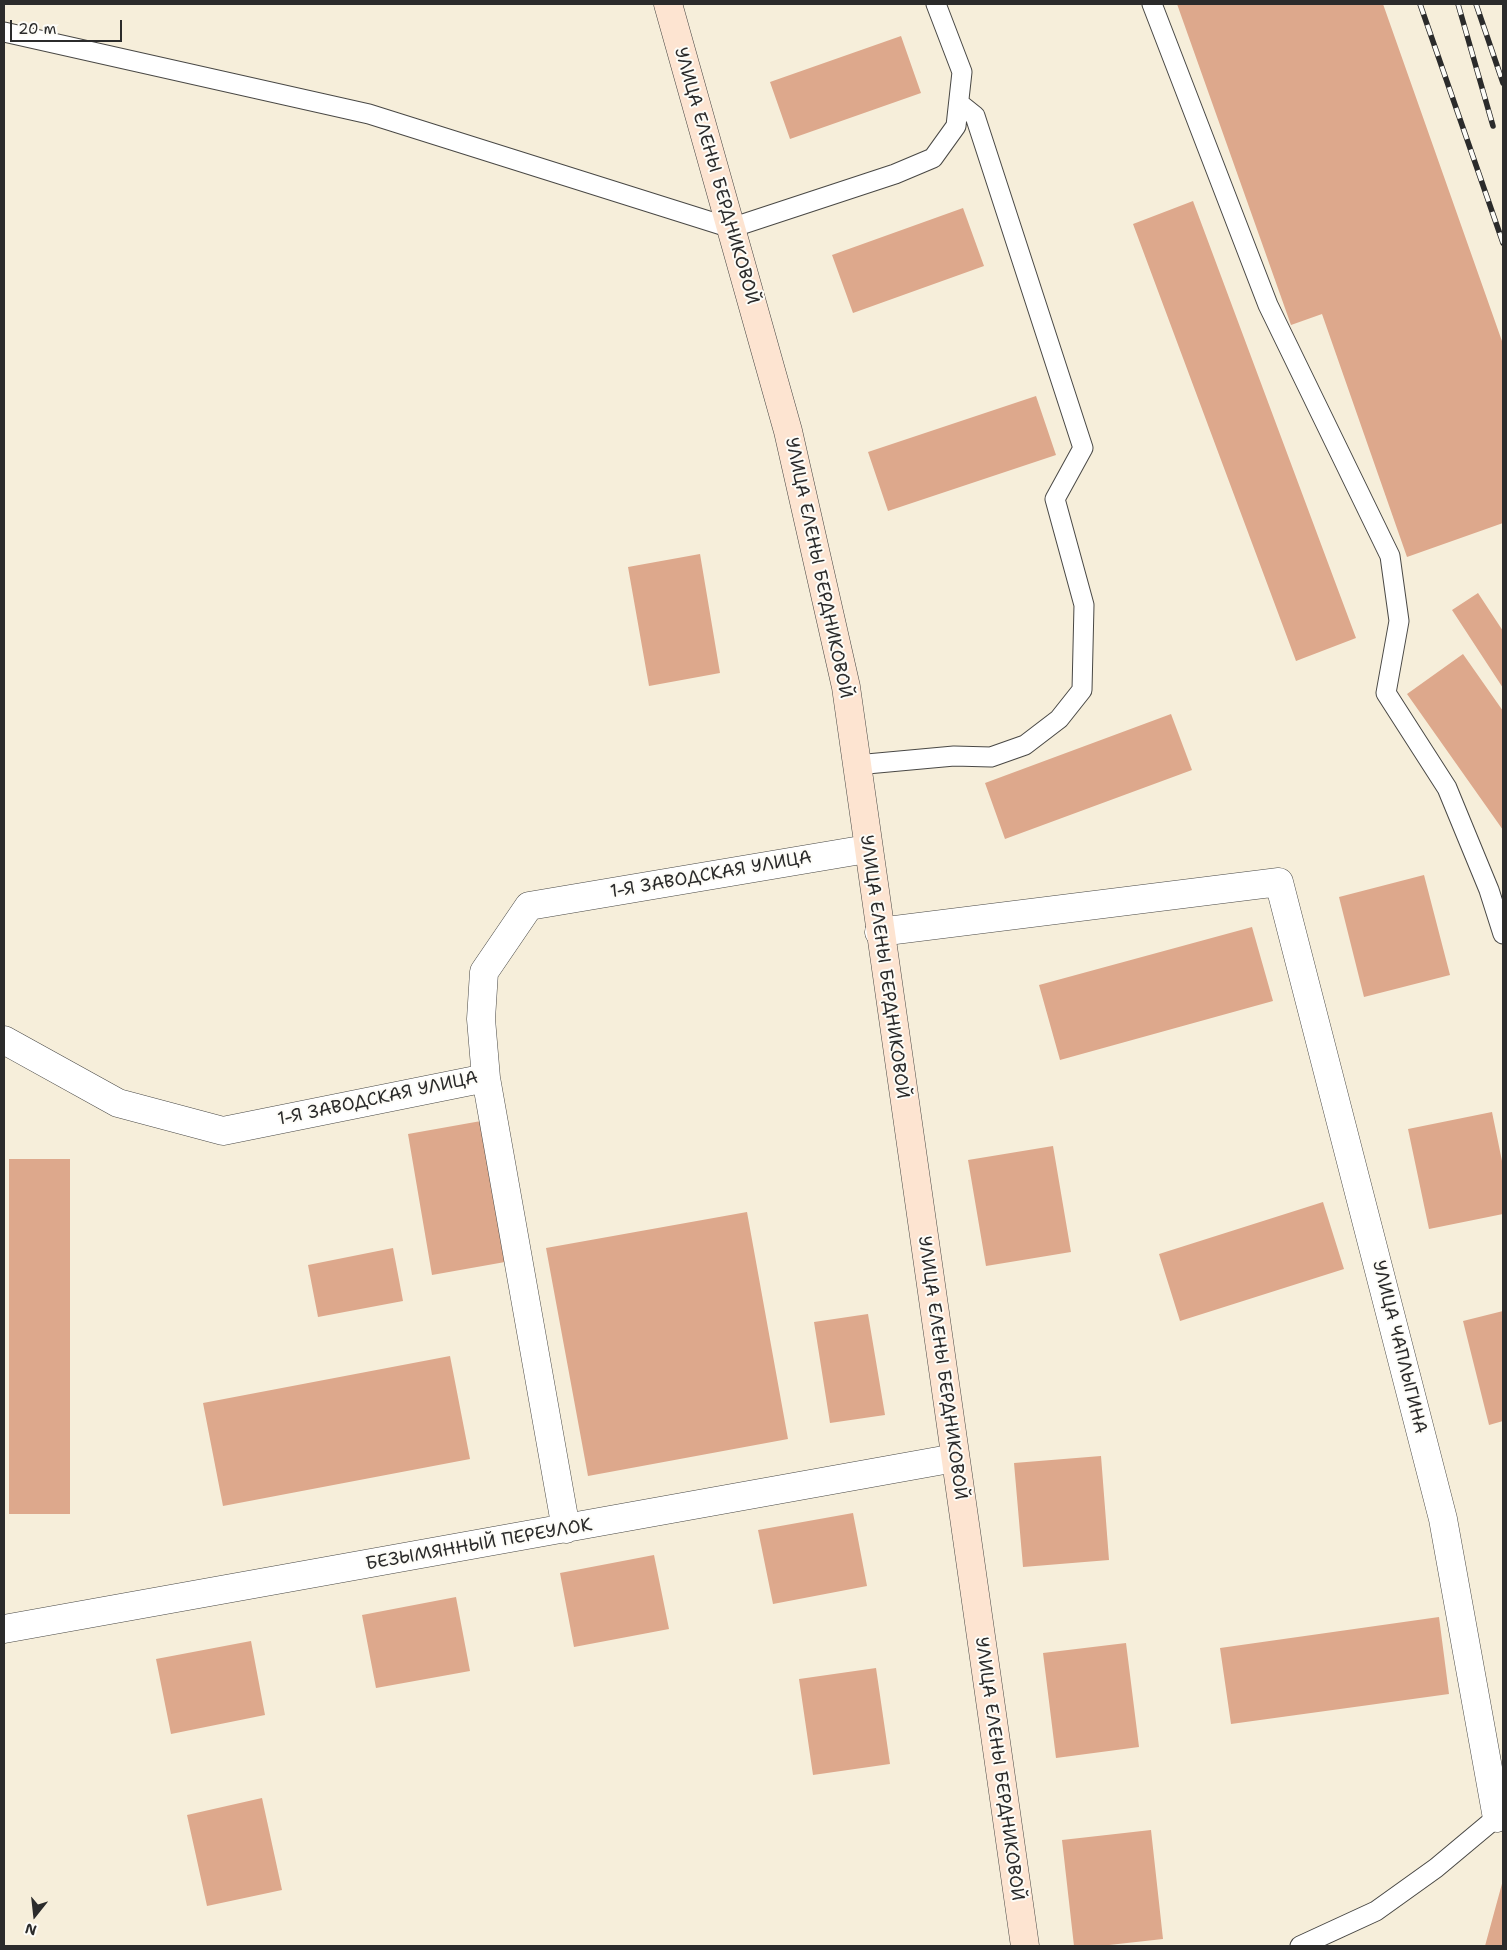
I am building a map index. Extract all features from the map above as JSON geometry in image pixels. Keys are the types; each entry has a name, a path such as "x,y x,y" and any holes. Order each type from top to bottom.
{"street":[{"name":"УЛИЦА ЕЛЕНЫ БЕРДНИКОВОЙ","path":"668,4 788,431 846,688 867,849 1025,1946"},
{"name":"1-Я ЗАВОДСКАЯ УЛИЦА","path":"4,1040 118,1103 223,1131 486,1078 481,1019 484,972 529,906 867,849"},
{"name":"УЛИЦА ЧАПЛЫГИНА","path":"879,932 1279,882 1444,1518 1500,1815"},
{"path":"486,1078 566,1529"},
{"name":"БЕЗЫМЯННЫЙ ПЕРЕУЛОК","path":"4,1629 955,1458"}],"lane":[{"path":"4,32 370,114 731,228 895,174 933,158 956,126 960,104 962,72 936,4"},
{"path":"1152,4 1268,305 1390,556 1399,621 1386,692 1447,788 1489,890 1503,934"},
{"path":"856,765 954,756 991,757 1025,745 1059,719 1082,690 1084,606 1055,499 1083,448 975,116 960,104"},
{"path":"1300,1946 1376,1911 1436,1868 1500,1815"}],"building":[{"path":"1177,4 1383,4 1503,344 1503,523 1407,557 1322,314 1291,325"},
{"path":"901,36 921,93 790,139 770,82"},
{"path":"1193,201 1356,638 1296,661 1133,224"},
{"path":"963,208 984,266 853,313 832,255"},
{"path":"1036,396 1056,455 888,511 868,452"},
{"path":"700,554 720,673 649,686 628,567"},
{"path":"1478,593 1503,631 1503,688 1452,610"},
{"path":"1463,654 1503,711 1503,830 1407,694"},
{"path":"1171,714 1192,770 1005,839 985,783"},
{"path":"1424,875 1450,975 1364,997 1339,897"},
{"path":"1252,927 1273,1001 1060,1060 1039,985"},
{"path":"1492,1112 1503,1166 1503,1214 1429,1229 1408,1129"},
{"path":"481,1121 505,1262 432,1275 408,1134"},
{"path":"1053,1146 1071,1252 986,1266 968,1160"},
{"path":"9,1159 70,1159 70,1514 9,1514"},
{"path":"1323,1202 1344,1269 1180,1321 1159,1254"},
{"path":"747,1212 788,1439 588,1476 546,1248"},
{"path":"393,1248 403,1301 318,1317 308,1265"},
{"path":"1503,1311 1503,1421 1489,1425 1463,1321"},
{"path":"868,1314 885,1415 830,1423 814,1322"},
{"path":"450,1356 470,1459 223,1506 203,1403"},
{"path":"1101,1456 1109,1560 1023,1567 1014,1463"},
{"path":"853,1513 867,1586 773,1604 758,1530"},
{"path":"654,1555 669,1629 574,1647 560,1573"},
{"path":"456,1597 470,1671 376,1688 362,1615"},
{"path":"1439,1617 1449,1694 1231,1724 1220,1648"},
{"path":"251,1641 265,1715 171,1734 156,1659"},
{"path":"1126,1643 1139,1747 1056,1758 1043,1653"},
{"path":"876,1668 890,1764 813,1775 799,1679"},
{"path":"262,1798 282,1890 207,1906 187,1815"},
{"path":"1151,1830 1163,1939 1100,1946 1074,1946 1062,1840"},
{"path":"1503,1880 1503,1946 1485,1946"}],"railway":[{"path":"1420,4 1503,243"},
{"path":"1458,4 1493,126"},
{"path":"1476,4 1503,83"}]}
